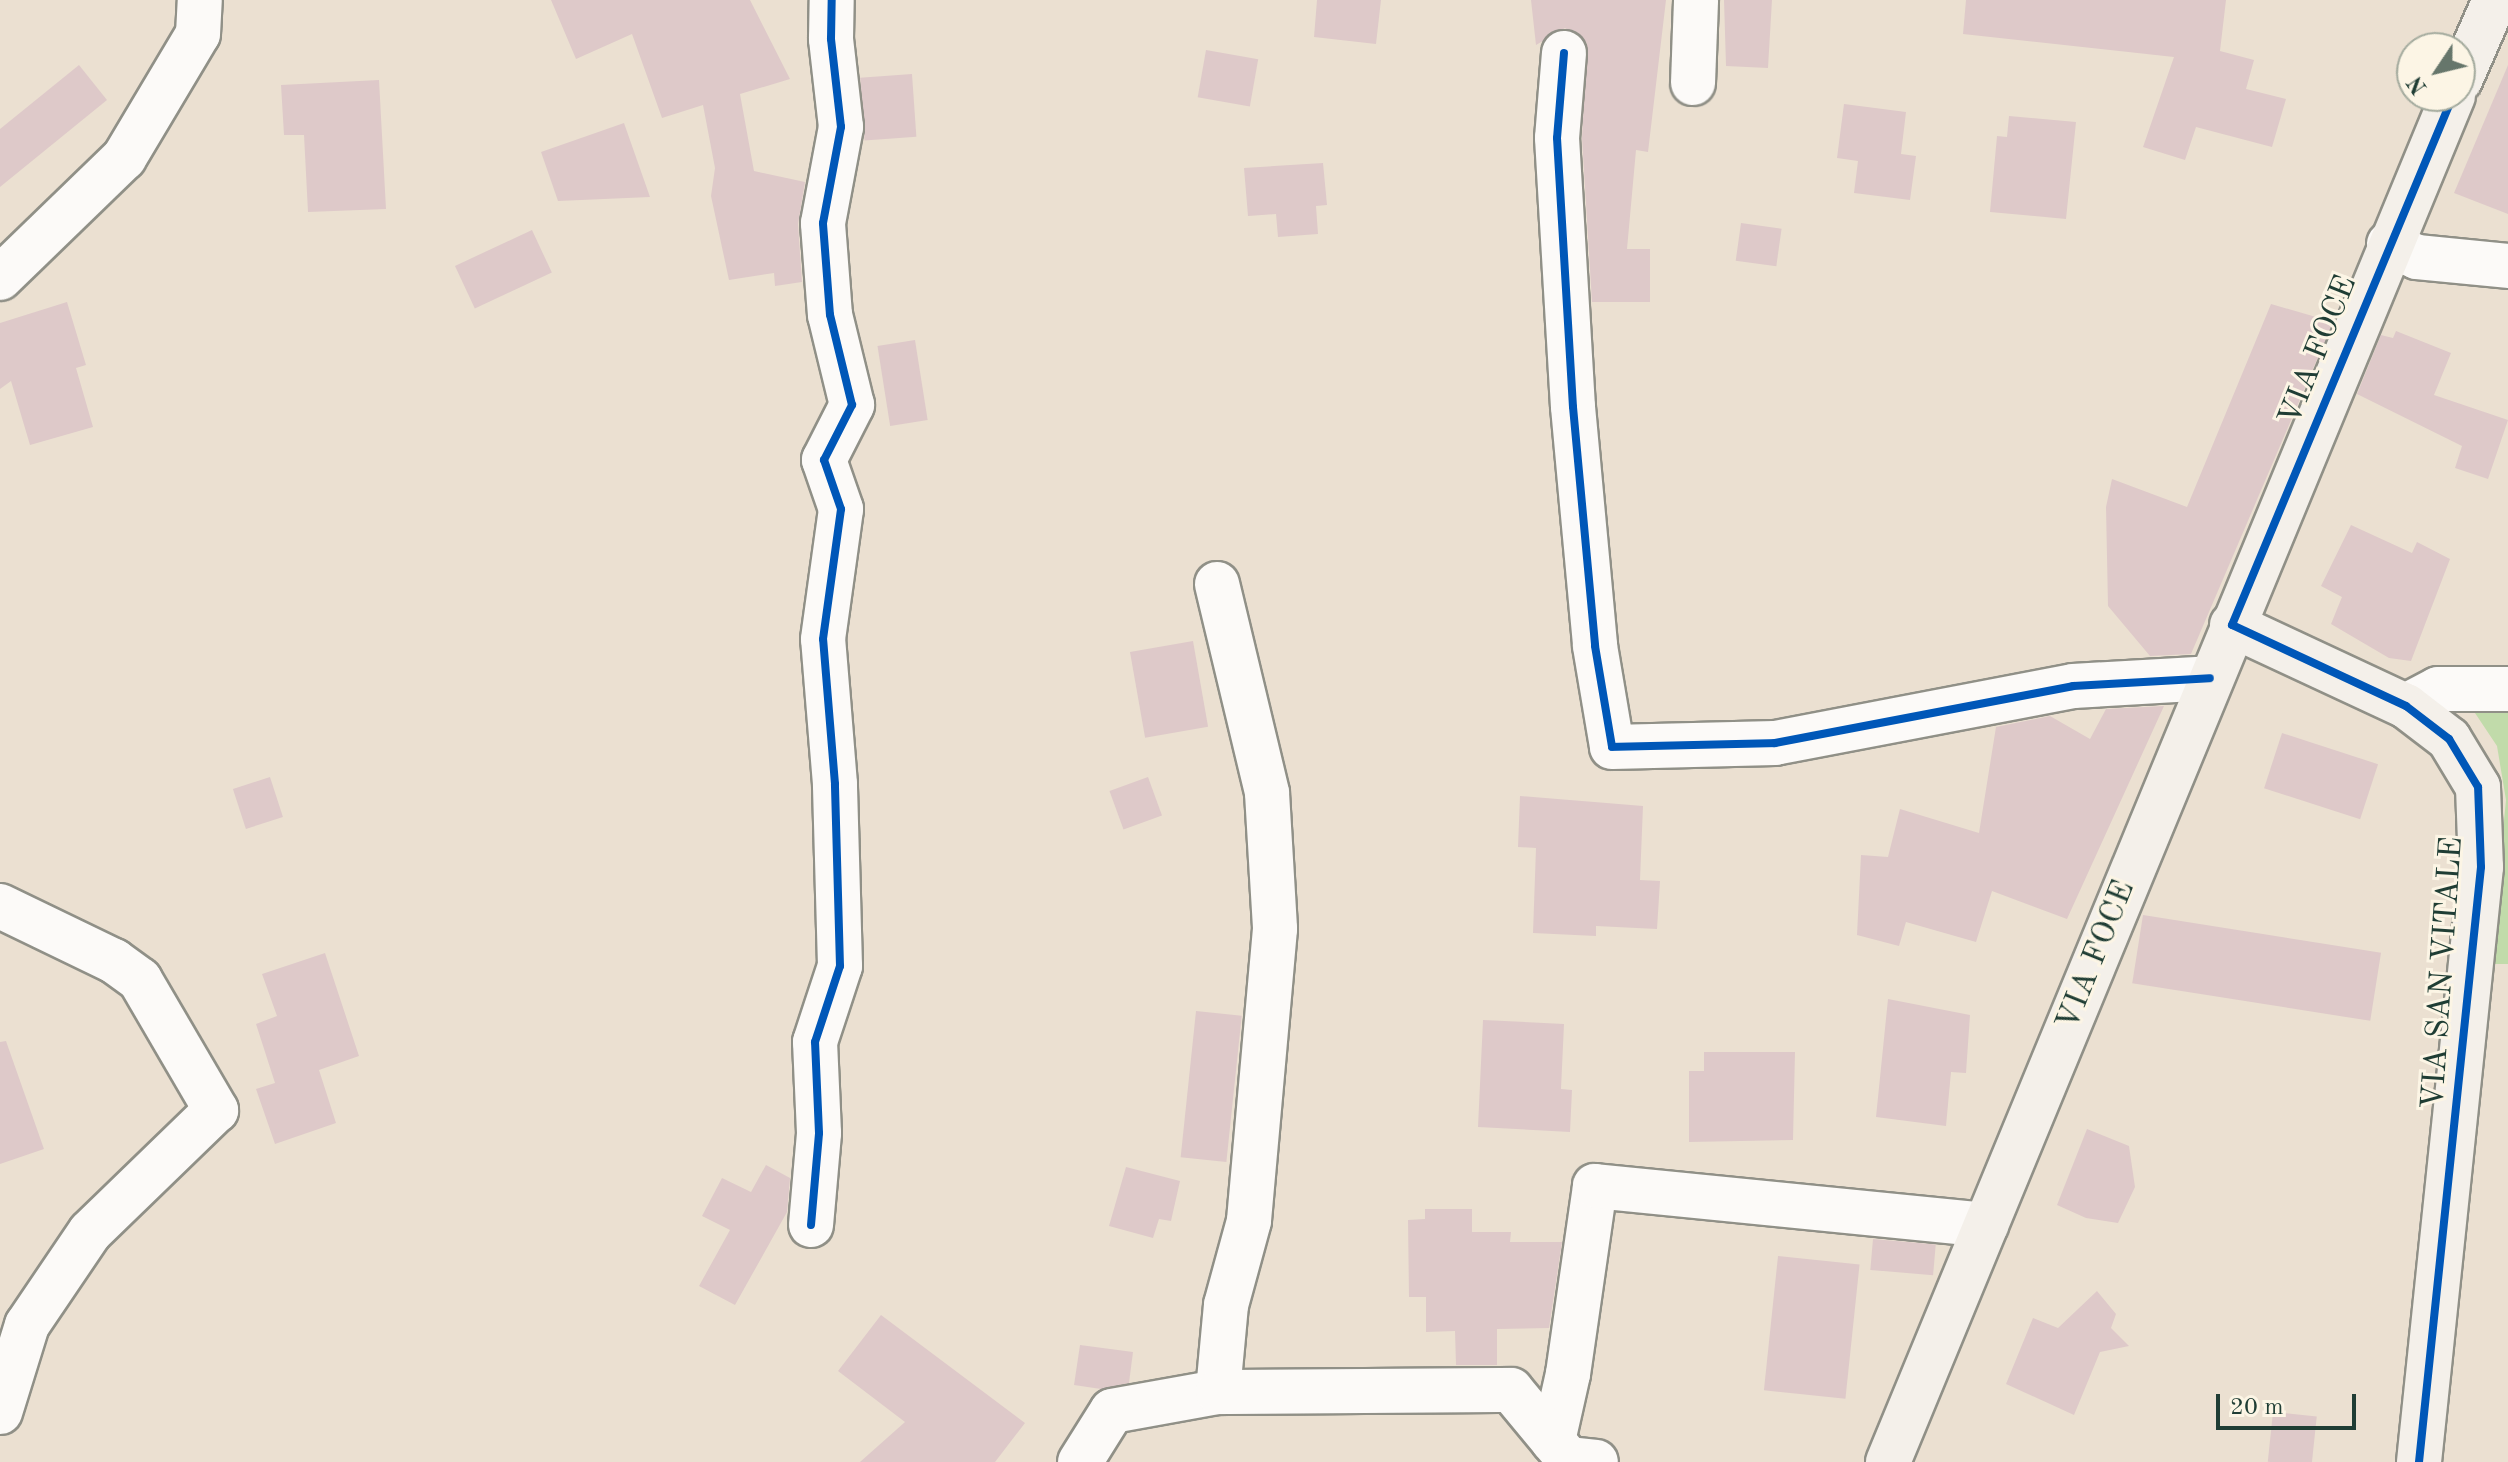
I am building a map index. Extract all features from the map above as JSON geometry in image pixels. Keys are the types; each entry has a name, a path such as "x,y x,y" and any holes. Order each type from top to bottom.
{"main road":[{"path":"2476,43 2495,0"},
{"name":"VIA FOCE","path":"1888,1462 2446,112"},
{"name":"VIA SAN VITALE","path":"2232,625 2406,706 2449,739 2478,787 2481,867 2419,1462"}],"street":[{"path":"0,278 124,158 198,34 200,0"},
{"path":"811,1225 819,1133 815,1042 840,966 835,784 823,639 841,509 824,460 852,405 830,315 823,223 841,127 831,39 832,0"},
{"path":"1693,83 1696,0"},
{"path":"1564,53 1557,138 1573,407 1595,646 1612,747 1775,743 2073,686 2210,678"},
{"path":"2389,244 2432,260 2508,266"},
{"path":"1217,584 1267,793 1275,929 1249,1221 1226,1305 1218,1392"},
{"path":"2406,706 2438,689 2508,689"},
{"path":"0,906 114,961 140,980 216,1110 90,1232 27,1325 0,1412"},
{"path":"1553,1441 1568,1374 1595,1186 1986,1225"},
{"path":"1080,1462 1112,1411 1218,1392 1511,1390 1568,1459 1596,1462"}],"green space":[{"path":"2508,700 2508,964 2490,964 2506,800 2497,746 2471,707"}],"building":[{"path":"551,0 750,0 790,79 740,94 754,171 805,182 798,224 802,282 775,286 774,273 729,280 711,196 715,168 703,105 662,118 632,34 576,59"},
{"path":"1317,0 1381,0 1376,44 1314,37"},
{"path":"1531,0 1666,0 1648,152 1636,150 1627,249 1650,249 1650,302 1592,302 1582,138 1587,43 1565,28 1536,45"},
{"path":"1724,0 1772,0 1768,68 1726,66"},
{"path":"1966,0 2226,0 2220,51 2254,60 2246,89 2286,99 2272,147 2196,127 2185,160 2143,147 2174,57 1963,34"},
{"path":"1206,50 1258,59 1250,106 1198,97"},
{"path":"79,65 107,100 0,187 0,129"},
{"path":"2508,65 2508,214 2454,193"},
{"path":"912,74 916,137 865,140 860,78"},
{"path":"379,80 386,209 308,212 304,135 284,135 281,85"},
{"path":"1844,104 1906,112 1901,154 1916,156 1910,200 1854,193 1858,161 1837,158"},
{"path":"2009,116 2076,122 2066,219 1990,212 1997,136 2007,137"},
{"path":"624,123 650,197 558,201 541,152"},
{"path":"1323,163 1327,205 1316,206 1318,234 1278,237 1276,214 1248,216 1244,168"},
{"path":"1741,223 1782,229 1776,266 1736,261"},
{"path":"532,230 552,273 475,309 455,266"},
{"path":"67,302 86,365 76,368 93,427 30,445 11,381 0,389 0,323"},
{"path":"2271,304 2333,322 2191,654 2150,656 2108,606 2106,507 2112,479 2187,507"},
{"path":"2396,331 2451,353 2434,395 2508,420 2488,479 2455,468 2462,446 2357,394 2381,335 2393,338"},
{"path":"915,340 928,420 890,426 877,346"},
{"path":"2351,525 2412,553 2417,542 2450,559 2411,661 2389,658 2331,624 2342,597 2321,586"},
{"path":"1193,641 1208,727 1145,738 1130,652"},
{"path":"2164,706 2067,919 1992,891 1976,942 1906,922 1899,946 1857,935 1861,855 1888,857 1900,809 1979,833 1996,727 2050,716 2090,739 2106,709"},
{"path":"2282,733 2378,764 2360,819 2264,788"},
{"path":"270,777 283,817 246,829 233,789"},
{"path":"1148,777 1162,816 1123,830 1109,791"},
{"path":"1520,796 1643,806 1640,880 1660,881 1657,929 1596,926 1596,936 1533,933 1536,848 1518,847"},
{"path":"2143,915 2381,953 2370,1021 2132,983"},
{"path":"325,953 359,1056 319,1070 336,1123 275,1144 256,1089 275,1083 256,1024 277,1016 262,974"},
{"path":"1888,999 1970,1015 1966,1073 1951,1072 1946,1126 1876,1117"},
{"path":"1196,1011 1242,1016 1226,1162 1181,1157"},
{"path":"1483,1020 1564,1024 1561,1089 1572,1090 1570,1132 1478,1127"},
{"path":"6,1041 44,1149 0,1164 0,1042"},
{"path":"1704,1052 1795,1052 1793,1140 1689,1142 1689,1071 1704,1071"},
{"path":"2087,1129 2129,1146 2135,1187 2118,1223 2086,1218 2057,1205"},
{"path":"766,1165 790,1178 787,1212 735,1305 699,1286 730,1230 702,1216 722,1178 751,1192"},
{"path":"1126,1167 1180,1181 1171,1221 1159,1219 1153,1238 1109,1226"},
{"path":"1425,1209 1472,1209 1472,1232 1511,1232 1510,1242 1562,1242 1549,1328 1497,1329 1497,1365 1456,1365 1455,1331 1426,1332 1426,1297 1409,1297 1408,1220 1425,1219"},
{"path":"1873,1239 1936,1244 1933,1275 1870,1270"},
{"path":"1778,1256 1860,1265 1845,1399 1764,1390"},
{"path":"2097,1291 2116,1314 2111,1328 2129,1346 2100,1352 2074,1415 2006,1384 2033,1318 2058,1328"},
{"path":"881,1315 1025,1423 995,1462 860,1462 905,1422 838,1371"},
{"path":"1080,1345 1133,1352 1129,1383 1101,1389 1074,1385"},
{"path":"2273,1412 2317,1417 2312,1462 2268,1462"}],"cycle path":[{"path":"811,1225 819,1133 815,1042 840,966 835,784 823,639 841,509 824,460 852,405 830,315 823,223 841,127 831,39 832,0"},
{"path":"1564,53 1557,138 1573,407 1595,646 1612,747 1775,743 2073,686 2210,678"},
{"path":"2419,1462 2481,867 2478,787 2449,739 2406,706 2232,625 2446,112"}]}
